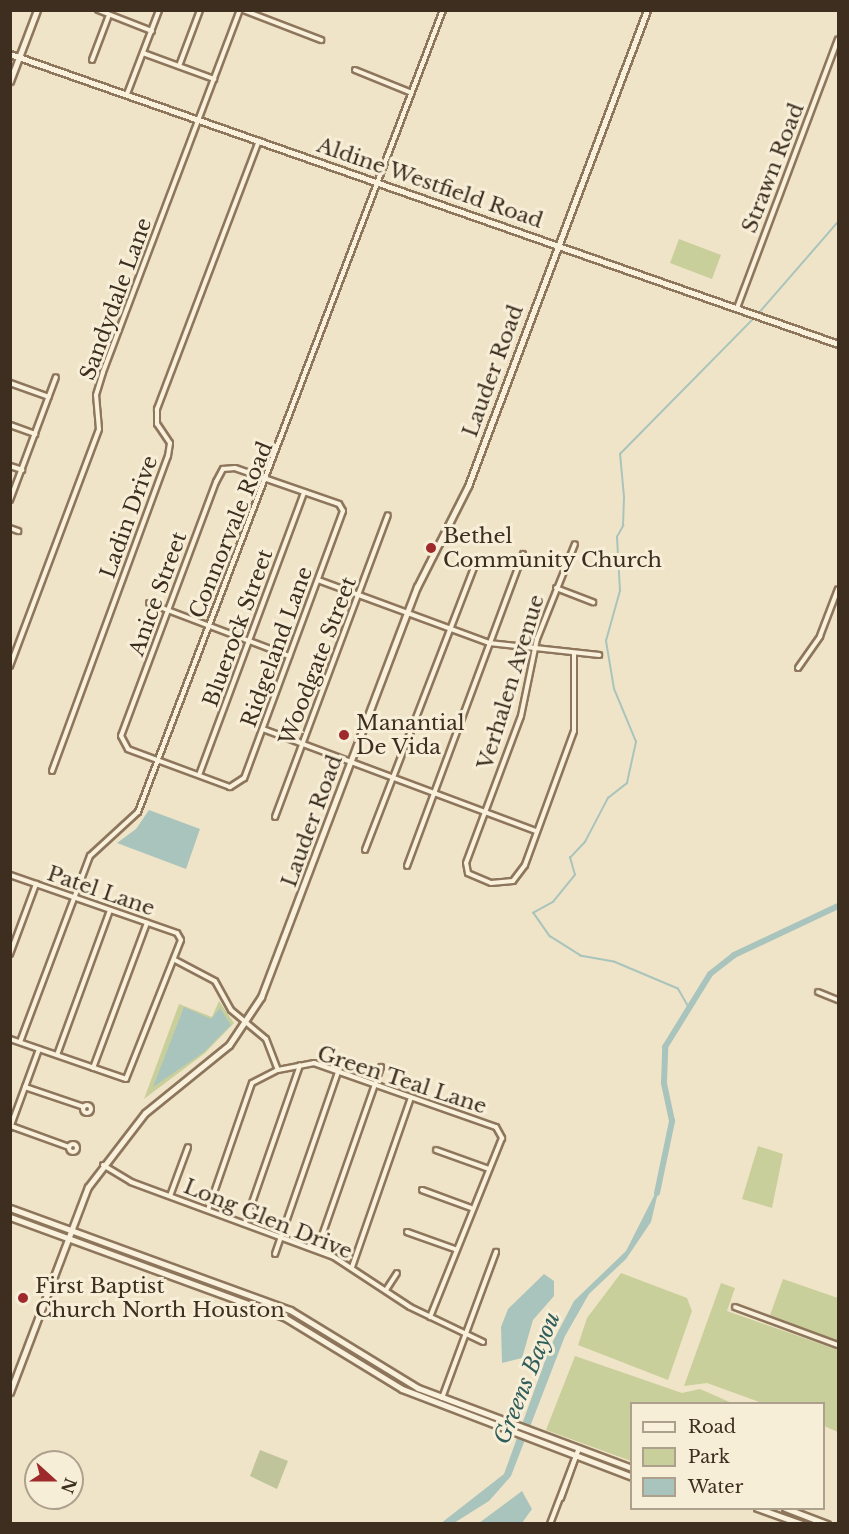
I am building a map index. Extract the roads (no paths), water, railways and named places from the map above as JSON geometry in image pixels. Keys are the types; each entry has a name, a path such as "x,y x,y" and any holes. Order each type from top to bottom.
{"main road":[{"path":"10,81 37,10"},
{"name":"Lauder Road","path":"10,1392 69,1230 102,1165 146,1113 217,1056 246,1023 289,932 407,612 429,560 458,512 647,10"},
{"name":"Aldine Westfield Road","path":"10,54 838,344"},
{"path":"10,1208 308,1318 395,1375 442,1398 630,1467"},
{"path":"10,1217 304,1326 390,1383 440,1405 630,1476"},
{"path":"168,1274 171,1266"},
{"path":"390,1383 395,1375"},
{"path":"482,1421 485,1414"},
{"path":"759,1510 786,1521 799,1523 800,1514"},
{"path":"790,1510 827,1524"}],"street":[{"path":"98,10 152,31"},
{"path":"127,94 159,10"},
{"path":"179,66 200,10"},
{"path":"241,10 321,40"},
{"name":"Sandydale Lane","path":"10,666 99,429 96,395 103,372 241,10"},
{"name":"Connorvale Road","path":"20,1042 90,856 138,812 209,625 268,480 443,10"},
{"path":"92,60 110,15"},
{"name":"Strawn Road","path":"737,308 838,39"},
{"path":"143,53 214,79"},
{"path":"355,70 412,93"},
{"name":"Ladin Drive","path":"52,771 168,456 170,443 157,424 157,410 259,141"},
{"path":"10,500 56,377"},
{"path":"10,383 49,397"},
{"path":"10,425 35,434"},
{"path":"10,466 22,470"},
{"name":"Anice Street","path":"159,760 121,742 221,471 235,468 268,480"},
{"path":"268,480 304,492"},
{"name":"Ridgeland Lane","path":"199,775 230,787 244,778 290,656 342,508 304,492"},
{"name":"Bluerock Street","path":"199,775 304,492"},
{"name":"Woodgate Street","path":"275,817 388,515"},
{"path":"10,528 18,531"},
{"name":"Verhalen Avenue","path":"536,831 513,881 490,883 468,873 466,863 521,716 534,651 556,588 575,544"},
{"path":"407,866 523,554"},
{"path":"365,850 477,559"},
{"path":"318,580 489,643 534,651 599,655"},
{"path":"556,588 593,602"},
{"path":"798,668 820,636 838,589"},
{"path":"149,603 290,656"},
{"path":"262,729 536,831 574,731 574,653"},
{"path":"159,760 199,775"},
{"name":"Patel Lane","path":"10,875 147,923 180,937 175,960"},
{"path":"10,954 36,884"},
{"path":"57,1055 110,910"},
{"path":"93,1068 147,923"},
{"path":"10,1039 93,1068 129,1077 175,960 211,976 246,1023 266,1039 278,1070"},
{"path":"818,992 838,1000"},
{"path":"39,1049 11,1126 69,1147"},
{"path":"245,1223 300,1064"},
{"name":"Green Teal Lane","path":"208,1209 258,1078 300,1064 338,1072 375,1084 501,1132 489,1169"},
{"path":"317,1250 381,1067"},
{"path":"275,1254 338,1072"},
{"path":"25,1087 84,1107"},
{"path":"352,1267 411,1098"},
{"path":"170,1196 188,1147"},
{"path":"430,1317 471,1208 489,1169 436,1150"},
{"name":"Long Glen Drive","path":"102,1165 170,1196 317,1250 352,1267 430,1317 483,1342"},
{"path":"422,1190 471,1208"},
{"path":"407,1232 456,1249"},
{"path":"440,1405 496,1252"},
{"path":"386,1290 398,1273"},
{"path":"735,1307 838,1345"},
{"path":"559,1501 572,1454 579,1448"},
{"path":"550,1524 579,1457 579,1448"}],"water":[{"path":"149,810 200,829 186,869 117,843 136,829"},
{"path":"184,1007 211,1019 220,1008 231,1025 204,1052 153,1087"},
{"path":"660,1184 651,1222 626,1259 589,1294 565,1336 511,1476 489,1501 454,1523 440,1524 504,1474 550,1347 574,1301 626,1251"},
{"path":"544,1274 554,1281 554,1296 533,1320 522,1358 502,1363 501,1327 508,1309"},
{"path":"522,1491 532,1509 522,1523 479,1523"}],"waterway":[{"path":"758,314 838,222"},
{"path":"689,1008 678,989 614,962 581,956 550,937 533,913 553,902 575,875 570,858 585,842 608,798 627,783 636,742 614,689 606,641 620,591 617,537 623,526 624,497 620,454 755,317"},
{"name":"Greens Bayou","path":"657,1193 672,1121 664,1083 665,1047 710,974 734,955 838,906"}],"place":[{"name":"Bethel Community Church","path":"431,548"},
{"name":"Manantial De Vida","path":"344,735"},
{"name":"First Baptist Church North Houston","path":"23,1298"}]}
